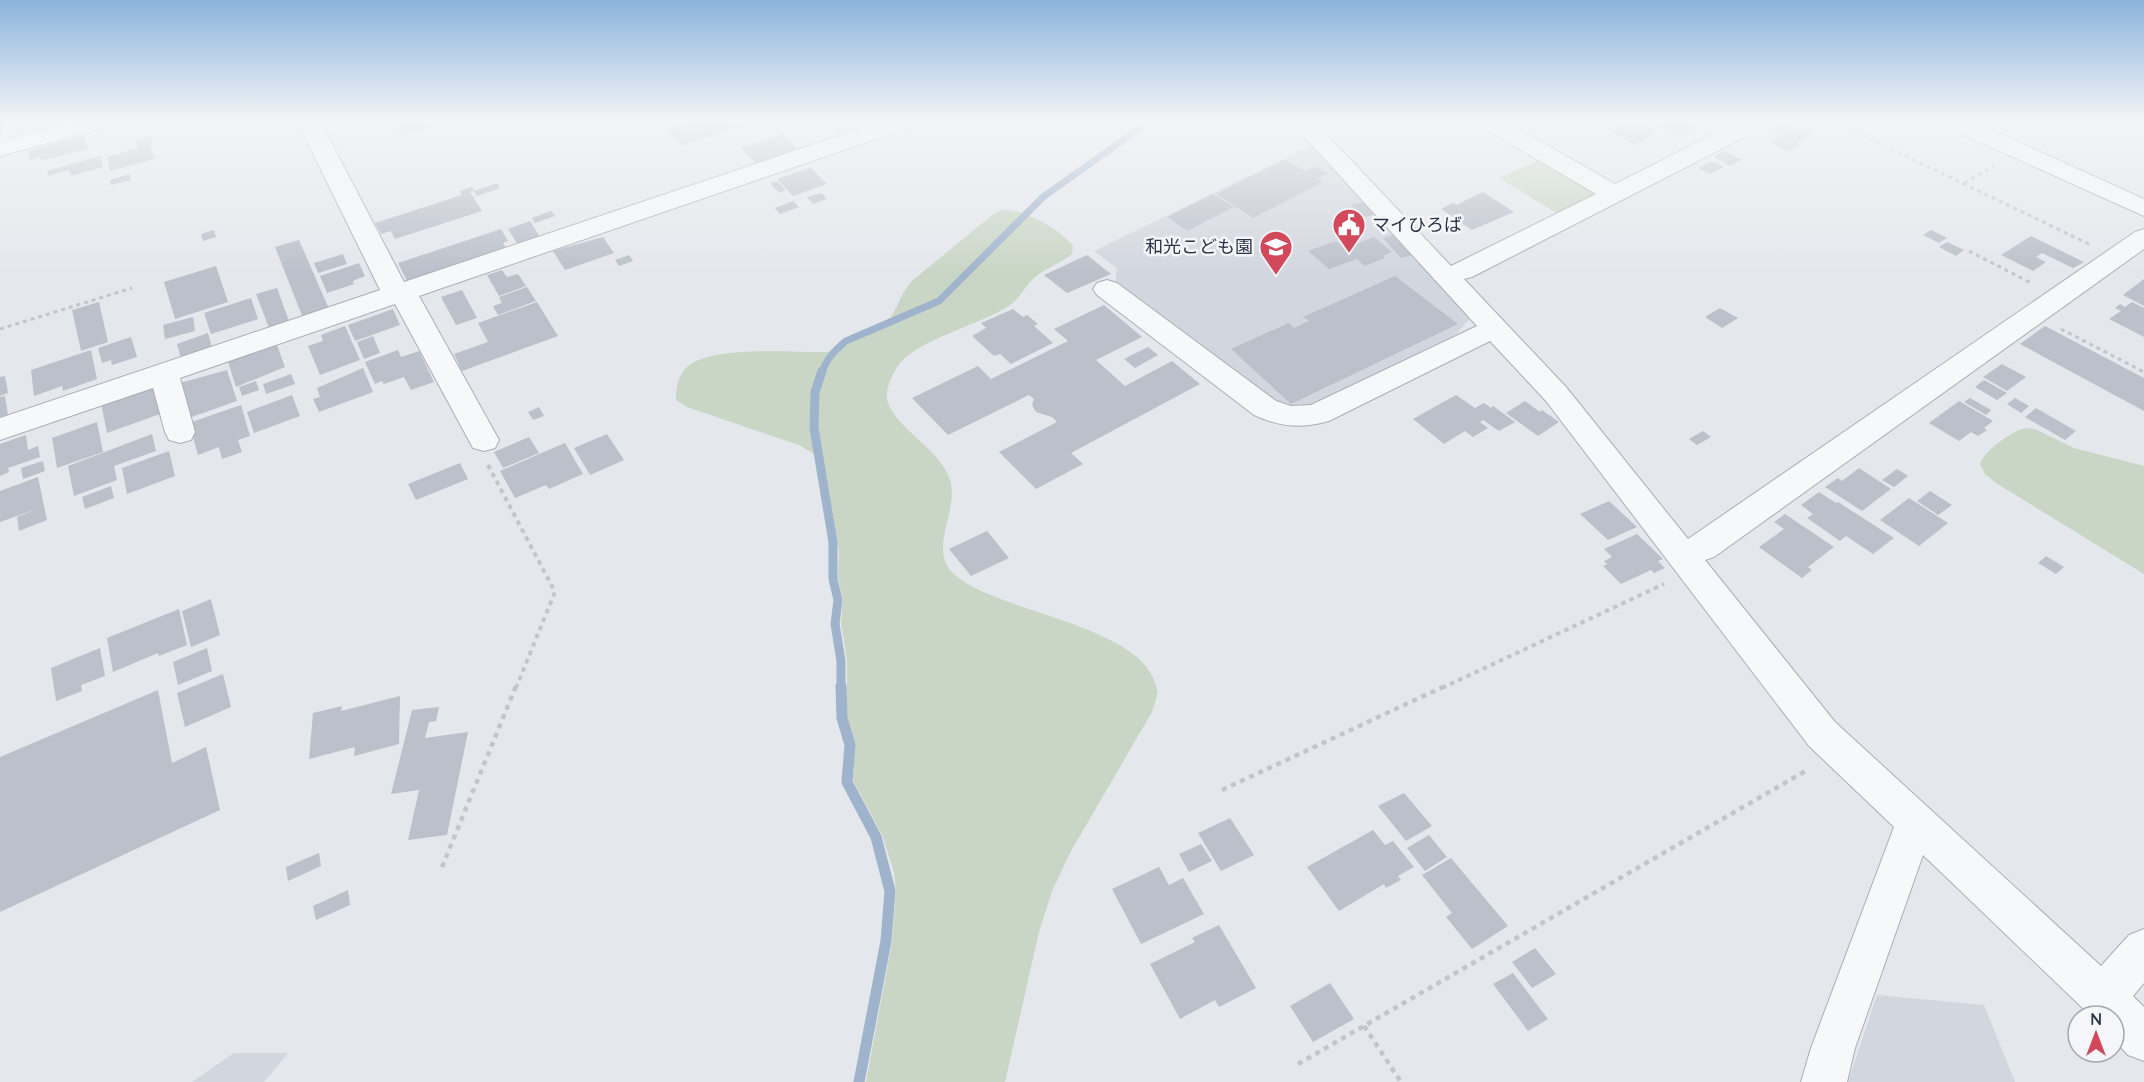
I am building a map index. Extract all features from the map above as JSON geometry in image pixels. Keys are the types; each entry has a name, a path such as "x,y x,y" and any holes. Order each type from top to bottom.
{"street":[{"path":"333,171 390,284 409,302 484,440"},
{"path":"0,429 757,171"},
{"path":"1349,171 1556,394 1822,734 2103,997 2144,1039"},
{"path":"1575,171 1614,194"},
{"path":"1446,275 1463,271 1658,171"},
{"path":"2063,171 2144,208"},
{"path":"1689,563 1702,548 2144,237"},
{"path":"1107,289 1265,408 1281,416 1301,418 1318,414 1478,335 1498,330"},
{"path":"164,373 180,432"},
{"path":"1824,1082 1833,1048 1909,839 1924,830"},
{"path":"2103,997 2144,950"}],"path":[{"path":"1938,171 2115,257"},
{"path":"1969,251 2058,297"},
{"path":"0,329 132,288"},
{"path":"2033,315 2144,372"},
{"path":"442,867 555,592 480,451 484,440"},
{"path":"1222,790 1679,577 1689,563"},
{"path":"1298,1064 1841,751"},
{"path":"1364,1026 1401,1082"}],"shaded area":[{"name":"和光こども園","path":"1257,171 1340,171 1473,315 1455,335 1298,409 1273,402 1115,284 1117,268 1094,251"},
{"path":"1877,995 1984,1005 2015,1082 1848,1082"},
{"path":"234,1053 288,1053 264,1082 192,1082"}],"green space":[{"path":"1513,171 1564,171 1598,194 1558,214 1499,178"},
{"path":"1002,210 1031,216 1051,227 1073,246 1072,254 1034,278 1010,305 932,341 904,359 890,381 887,390 888,403 901,422 938,459 950,480 951,504 943,542 943,554 947,565 955,575 976,588 1101,635 1128,650 1147,668 1157,695 1152,712 1071,851 1052,891 1039,932 1005,1082 866,1082 892,942 896,890 894,872 882,835 853,780 855,744 847,717 847,660 841,623 843,599 838,578 839,551 826,473 818,456 799,445 687,407 676,400 677,386 685,369 700,359 735,353 827,352 868,334 887,322 912,281 992,215"},
{"path":"2025,428 2035,429 2074,448 2144,466 2144,574 1985,474 1980,464 1983,458 2006,437"}],"building":[{"path":"47,171 64,171 48,176"},
{"path":"69,171 87,171 71,176"},
{"path":"800,171 814,171 827,184 793,196 777,179"},
{"path":"1260,171 1328,173 1317,179 1323,182 1253,218 1216,194"},
{"path":"129,174 131,180 111,185 110,180"},
{"path":"777,181 786,190 779,193 770,183"},
{"path":"497,183 500,188 477,196 474,191"},
{"path":"472,187 474,191 470,192 482,211 395,239 391,231 381,234 375,223 462,195 460,191"},
{"path":"1483,192 1514,212 1472,230 1441,209 1453,203 1456,205"},
{"path":"821,193 827,199 813,204 807,197"},
{"path":"1213,194 1234,207 1187,231 1167,217"},
{"path":"793,201 799,207 780,214 775,208"},
{"path":"1366,201 1377,214 1363,217 1351,205"},
{"path":"551,211 555,216 535,223 532,218"},
{"path":"530,221 540,237 518,245 508,229"},
{"path":"501,229 508,241 503,243 507,250 408,283 398,263"},
{"path":"214,230 216,237 203,241 201,234"},
{"path":"1931,230 1947,238 1939,243 1923,235"},
{"path":"1394,235 1413,255 1401,258 1383,238"},
{"path":"2031,236 2084,262 2073,268 2042,253 2036,257 2046,262 2033,271 2001,255"},
{"path":"603,237 614,253 565,270 553,251"},
{"name":"マイひろば","path":"1374,237 1392,252 1383,256 1385,258 1365,266 1357,259 1329,269 1308,251 1336,241 1345,248"},
{"path":"299,240 329,309 303,318 275,247"},
{"path":"1947,242 1964,250 1956,256 1939,247"},
{"path":"343,254 347,264 318,273 314,263"},
{"path":"629,255 633,261 619,266 615,260"},
{"path":"1087,255 1111,274 1067,293 1044,275"},
{"path":"359,263 365,276 353,281 354,284 327,293 320,276"},
{"path":"216,266 228,302 175,319 164,282"},
{"path":"502,270 507,277 518,274 526,286 499,296 487,275"},
{"path":"1395,276 1458,324 1291,404 1231,349 1289,323 1294,328 1309,321 1303,317"},
{"path":"2144,279 2144,306 2123,295"},
{"path":"527,287 536,301 498,315 493,306 502,303 499,297"},
{"path":"277,288 289,321 269,328 256,294"},
{"path":"462,290 477,318 456,325 441,297"},
{"path":"251,298 258,319 211,334 204,313"},
{"path":"99,302 108,342 81,351 72,310"},
{"path":"537,302 558,336 462,371 454,354 488,342 478,323"},
{"path":"2132,302 2144,308 2144,337 2109,319 2121,311 2115,308 2120,304 2125,307"},
{"path":"1104,305 1142,337 1096,360 1125,386 1172,361 1200,384 1071,453 1083,464 1036,489 999,452 1057,422 1052,417 1036,412 1032,405 1034,399 1029,395 948,435 912,398 978,366 991,379 1068,341 1054,329"},
{"path":"1720,308 1738,318 1722,328 1705,317"},
{"path":"393,309 400,325 355,341 348,325"},
{"path":"1013,309 1023,317 1027,315 1038,324 1034,326 1053,343 1011,364 1000,354 994,356 972,336 986,328 981,323"},
{"path":"193,317 195,331 165,339 163,325"},
{"path":"345,326 360,360 320,375 308,346 323,341 321,335"},
{"path":"2045,326 2144,378 2144,411 2020,344"},
{"path":"208,333 212,348 181,358 177,344"},
{"path":"373,336 380,353 364,359 357,342"},
{"path":"131,337 137,357 112,365 111,360 102,363 98,348"},
{"path":"277,345 285,367 236,387 228,362"},
{"path":"1148,347 1158,355 1135,368 1124,359"},
{"path":"91,350 97,379 63,391 62,386 34,396 31,370"},
{"path":"398,350 401,357 419,351 434,382 411,390 404,377 384,384 382,381 375,384 365,362"},
{"path":"2002,364 2026,377 2007,391 1983,377"},
{"path":"363,368 373,392 319,412 313,399 320,397 317,388"},
{"path":"227,370 237,401 189,418 180,383"},
{"path":"291,374 295,384 266,394 263,384"},
{"path":"5,376 8,393 0,396 0,377"},
{"path":"1984,380 2007,393 1997,400 1975,387"},
{"path":"256,381 259,390 242,396 239,387"},
{"path":"152,385 160,414 107,433 101,403"},
{"path":"292,395 300,416 254,433 247,412"},
{"path":"1456,395 1475,408 1484,403 1491,408 1493,406 1515,422 1499,431 1483,420 1480,422 1488,428 1473,437 1465,431 1444,444 1413,419"},
{"path":"5,396 8,415 0,417 0,397"},
{"path":"1970,398 1991,410 1986,415 1964,402"},
{"path":"2015,398 2029,406 2021,413 2007,404"},
{"path":"1525,401 1559,422 1538,436 1506,413"},
{"path":"1959,401 1993,421 1984,428 1987,430 1978,436 1971,432 1959,441 1929,423"},
{"path":"241,405 250,436 238,440 242,452 222,459 219,447 198,455 189,423"},
{"path":"539,407 544,416 533,420 528,412"},
{"path":"2036,408 2076,431 2065,440 2025,417"},
{"path":"97,422 103,452 57,468 52,438"},
{"path":"1703,431 1711,437 1697,445 1689,439"},
{"path":"152,434 156,451 114,466 117,480 74,496 68,466"},
{"path":"607,434 624,460 590,475 574,448"},
{"path":"26,435 28,450 38,446 40,457 8,468 9,472 0,476 0,444"},
{"path":"529,437 539,453 503,468 494,452"},
{"path":"565,443 583,474 549,489 546,485 515,498 500,471"},
{"path":"169,451 175,476 127,494 122,468"},
{"path":"43,461 45,471 23,479 21,468"},
{"path":"460,463 468,479 416,500 408,484"},
{"path":"1859,468 1891,489 1862,511 1825,487 1838,478 1842,481"},
{"path":"1897,469 1908,476 1894,487 1882,480"},
{"path":"38,477 47,520 19,531 17,517 40,508 0,522 0,491"},
{"path":"111,486 114,498 85,509 82,497"},
{"path":"1930,491 1952,505 1938,515 1917,501"},
{"path":"1819,492 1894,538 1873,554 1846,536 1840,541 1807,518 1813,514 1801,505"},
{"path":"1909,498 1948,523 1919,546 1880,520"},
{"path":"1609,501 1637,527 1608,540 1580,514"},
{"path":"1785,514 1834,547 1808,567 1812,570 1802,578 1759,547 1784,529 1774,522"},
{"path":"987,531 1009,558 971,576 949,549"},
{"path":"1637,534 1663,559 1658,561 1665,568 1654,573 1651,570 1621,584 1603,566 1607,564 1604,561 1612,557 1604,549"},
{"path":"2046,556 2064,567 2056,574 2038,563"},
{"path":"211,599 220,635 191,647 182,611"},
{"path":"179,609 187,645 159,656 158,653 113,672 107,638"},
{"path":"100,648 105,676 81,685 82,691 56,701 51,668"},
{"path":"207,648 212,671 178,685 173,662"},
{"path":"223,674 231,707 185,727 177,693"},
{"path":"158,690 172,763 206,747 220,810 0,912 0,757"},
{"path":"400,696 399,744 354,756 355,747 309,759 313,713 342,706 341,711"},
{"path":"439,707 436,721 429,722 425,738 468,732 447,835 408,840 419,790 391,794 412,710"},
{"path":"1404,793 1432,826 1406,841 1378,806"},
{"path":"1230,818 1254,855 1221,871 1198,833"},
{"path":"1373,830 1385,845 1393,841 1414,867 1398,876 1401,880 1386,888 1384,884 1339,911 1307,867"},
{"path":"1429,835 1447,857 1425,871 1407,848"},
{"path":"1201,844 1212,861 1189,872 1179,854"},
{"path":"319,853 321,866 288,881 286,867"},
{"path":"1451,858 1508,926 1472,949 1446,917 1452,913 1422,875"},
{"path":"1159,867 1169,885 1183,878 1204,914 1141,944 1112,889"},
{"path":"348,890 350,905 316,920 313,906"},
{"path":"1219,925 1256,988 1219,1007 1215,1000 1180,1019 1150,964 1195,942 1192,938"},
{"path":"1535,948 1556,974 1532,988 1512,962"},
{"path":"1513,973 1548,1019 1528,1031 1493,984"},
{"path":"1330,983 1354,1019 1313,1042 1290,1006"}],"waterway":[{"path":"822,373 831,355 846,341 939,301 1043,197 1079,171"},
{"path":"822,371 815,392 814,428 833,542 833,579 838,600 835,624 841,661 841,686"},
{"path":"841,686 842,718 850,745 847,782 876,837 890,891 886,941 859,1082"}],"place":[{"name":"マイひろば","path":"1349,254"},
{"name":"和光こども園","path":"1276,276"}]}
